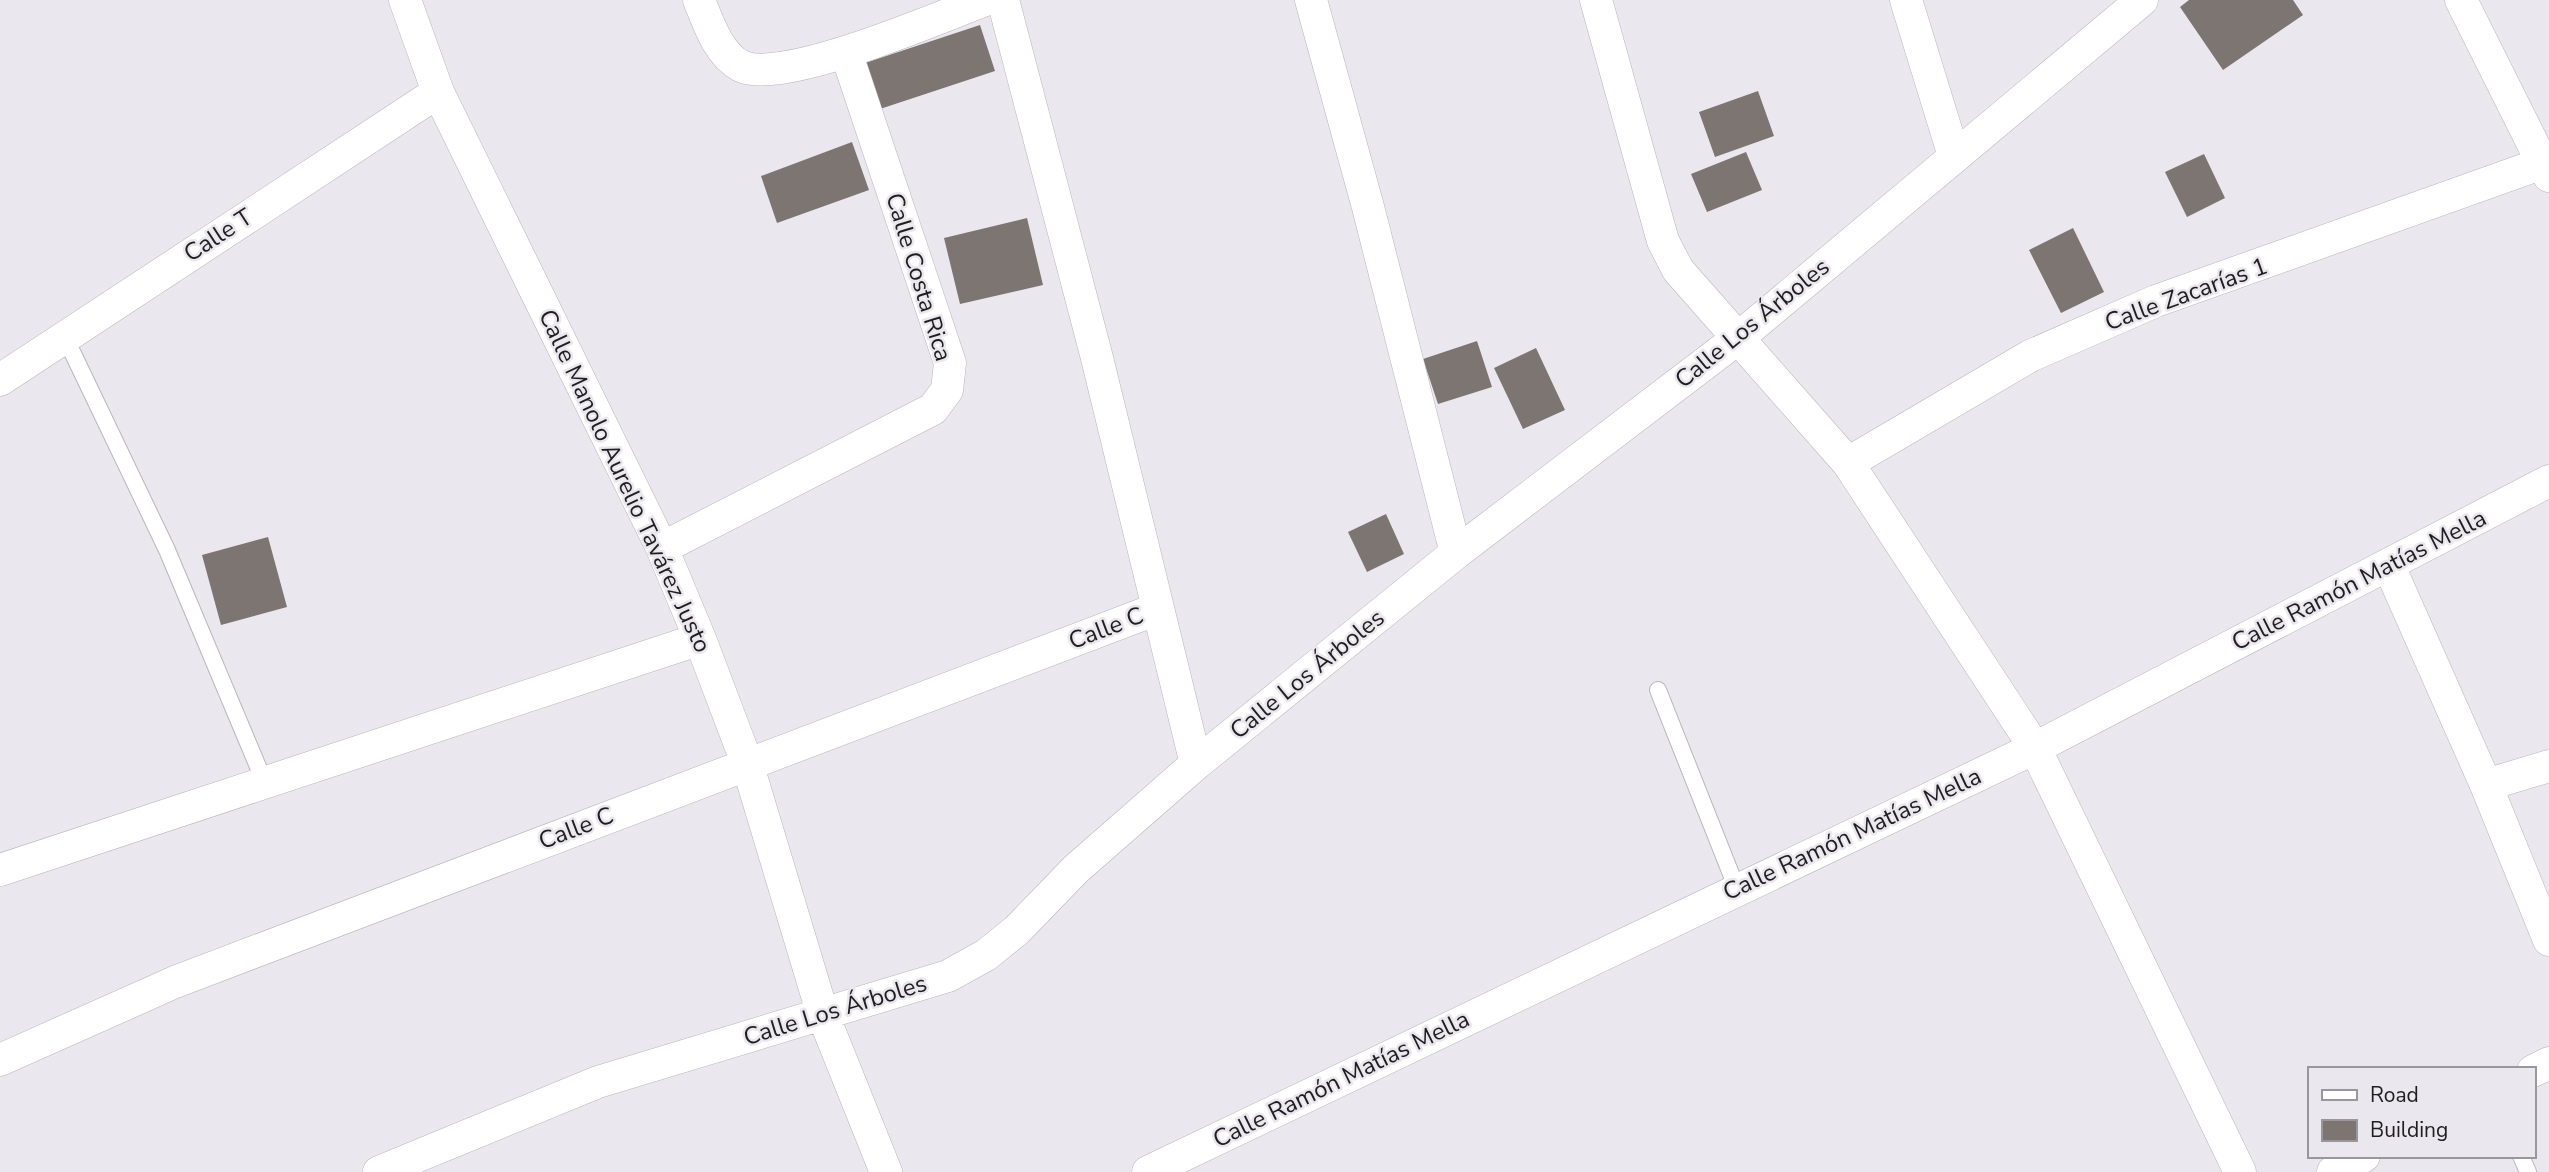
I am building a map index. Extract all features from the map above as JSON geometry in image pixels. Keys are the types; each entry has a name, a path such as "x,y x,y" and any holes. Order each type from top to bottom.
{"street":[{"name":"Calle Manolo Aurelio Tavárez Justo","path":"405,0 438,92 662,548 700,639 747,763 823,1015 886,1172"},
{"path":"699,0 716,42 741,66 773,70 846,52 985,0"},
{"path":"1003,0 1093,344 1196,764"},
{"path":"1311,0 1371,220 1456,553"},
{"path":"1596,0 1663,241 1678,270 1696,294 1847,463 2035,748 2239,1172"},
{"path":"1906,0 1954,156"},
{"name":"Calle Los Árboles","path":"379,1172 598,1082 948,976 986,955 1017,930 1076,869 1196,764 1456,553 1737,339 2142,0"},
{"path":"2461,0 2538,126 2546,170"},
{"name":"Calle Costa Rica","path":"662,548 933,409 947,390 950,363 846,52"},
{"name":"Calle T","path":"0,380 64,335 438,92"},
{"name":"Calle Zacarías 1","path":"1847,463 2030,355 2156,302 2546,170"},
{"name":"Calle Ramón Matías Mella","path":"1148,1172 2035,748 2549,481"},
{"path":"2389,566 2486,785 2549,940"},
{"name":"Calle C","path":"0,1060 175,982 1157,609"},
{"path":"0,870 700,639"},
{"path":"2486,785 2549,766"},
{"path":"2333,1172 2360,1158"}],"lane":[{"path":"64,335 167,550 264,781"},
{"path":"1658,690 1737,889"}],"building":[{"path":"2189,0 2293,0 2303,15 2223,70 2180,7"},
{"path":"980,25 995,71 880,109 865,63"},
{"path":"1758,91 1774,136 1715,157 1699,112"},
{"path":"852,142 869,190 777,223 761,176"},
{"path":"1746,152 1762,190 1707,212 1691,174"},
{"path":"2204,154 2225,198 2187,217 2165,172"},
{"path":"1027,218 1043,285 960,304 944,238"},
{"path":"2073,228 2104,292 2061,313 2029,250"},
{"path":"1477,341 1492,387 1438,404 1423,359"},
{"path":"1536,348 1565,410 1523,429 1494,368"},
{"path":"1386,514 1404,554 1367,572 1348,532"},
{"path":"268,537 287,607 221,625 202,555"}]}
